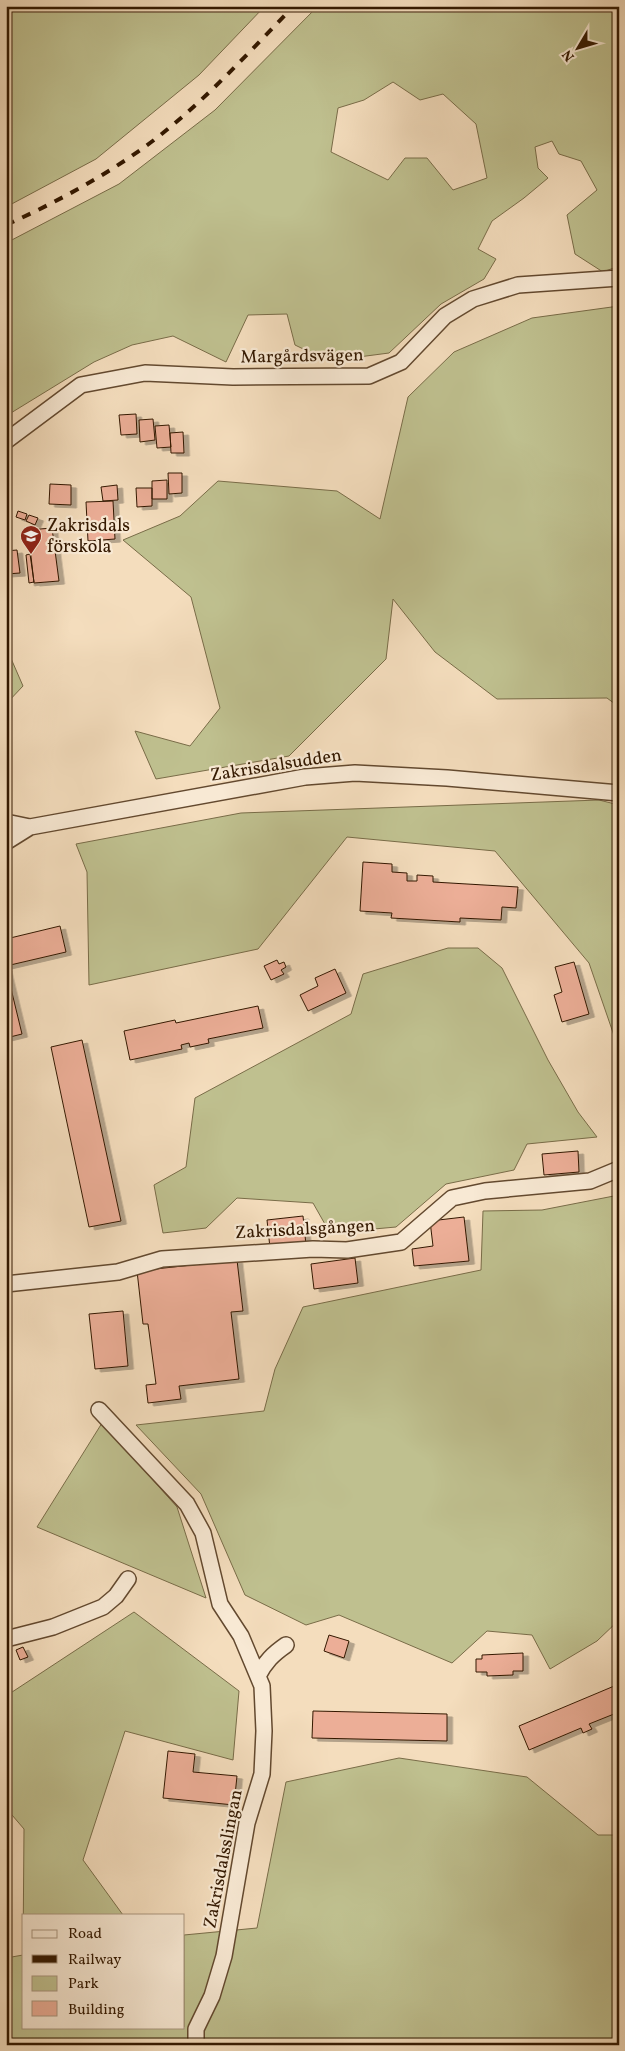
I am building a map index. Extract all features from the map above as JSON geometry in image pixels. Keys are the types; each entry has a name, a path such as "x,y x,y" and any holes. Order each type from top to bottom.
{"street":[{"name":"Margårdsvägen","path":"6,442 81,385 146,373 233,378 369,376 401,362 445,316 473,299 518,285 619,278"},
{"name":"Zakrisdalsudden","path":"6,842 30,828 305,778 355,773 447,778 619,793"},
{"name":"Zakrisdalsudden","path":"6,822 30,828"},
{"name":"Zakrisdalsgången","path":"6,1284 118,1272 162,1259 304,1250 347,1250 401,1242 452,1198 486,1191 590,1181 619,1169"},
{"name":"Zakrisdalsslingan","path":"99,1410 188,1504 203,1533 220,1604 241,1636 262,1686 264,1731 262,1774 247,1822 224,1956 212,1996 196,2029 196,2045"},
{"path":"6,1639 53,1628 103,1607 116,1596 128,1579"},
{"path":"258,1676 265,1662 286,1645"}],"green space":[{"path":"6,6 265,6 199,75 96,159 6,207"},
{"path":"318,6 619,6 619,266 603,272 575,254 567,215 597,190 581,161 559,154 552,141 535,147 538,168 548,178 492,221 478,249 496,259 484,279 441,304 389,353 328,361 295,345 287,314 248,315 226,362 173,336 132,345 94,362 6,416 6,243 119,184 215,110","holes":["393,82 420,100 443,94 476,124 487,178 453,190 427,158 405,158 388,180 331,152 338,108 364,100"]},
{"path":"619,306 619,707 607,698 497,699 435,652 393,599 386,659 289,756 156,779 135,731 190,746 220,708 191,597 123,540 180,516 218,481 337,491 380,519 408,397 454,352 532,318"},
{"path":"6,647 23,686 6,704"},
{"path":"599,800 619,805 619,1050 589,963 495,851 347,837 258,949 89,985 87,872 76,844 241,813"},
{"path":"448,948 478,948 502,968 548,1060 578,1112 597,1137 527,1144 514,1170 446,1184 396,1227 330,1233 313,1203 237,1198 206,1228 163,1233 154,1185 186,1167 195,1098 351,1014 363,974"},
{"path":"619,1195 619,1620 597,1641 550,1669 532,1635 487,1631 452,1663 339,1615 306,1625 245,1595 201,1494 136,1425 264,1411 275,1369 303,1307 481,1270 483,1211 542,1210"},
{"path":"102,1423 177,1507 206,1598 37,1527"},
{"path":"134,1612 239,1691 233,1760 125,1731 83,1860 122,1914 23,1914 24,1829 6,1808 6,1696"},
{"path":"399,1758 527,1777 598,1835 619,1835 619,2045 6,2045 6,1958 22,1955 22,2028 185,2028 185,1935 257,1928 286,1782"}],"building":[{"path":"136,414 137,434 121,435 119,415"},
{"path":"153,419 155,440 140,442 139,420"},
{"path":"169,425 171,447 157,448 155,426"},
{"path":"183,432 184,453 171,453 170,433"},
{"path":"168,473 182,473 182,493 169,494"},
{"path":"167,480 167,499 152,499 152,481"},
{"path":"50,484 71,485 71,505 49,504"},
{"path":"117,485 118,500 103,501 101,487"},
{"path":"136,488 152,488 152,506 137,507"},
{"path":"113,501 115,539 88,541 86,502"},
{"path":"18,511 27,514 25,520 16,517"},
{"path":"29,515 38,518 35,525 26,521"},
{"path":"52,528 59,581 34,583 28,530"},
{"path":"17,550 20,573 6,574 6,551"},
{"path":"30,554 34,582 29,583 26,555"},
{"path":"363,862 392,864 392,872 407,873 407,881 417,881 417,875 433,876 433,882 518,887 516,908 502,907 501,920 460,918 460,922 391,918 392,913 360,911"},
{"path":"60,926 66,952 6,966 6,939"},
{"path":"277,960 279,964 284,962 286,967 281,970 284,974 271,980 264,966"},
{"path":"574,962 589,1014 562,1022 554,995 562,992 555,967"},
{"path":"6,968 22,1034 6,1038"},
{"path":"335,969 346,993 308,1011 300,995 318,986 315,978"},
{"path":"258,1006 263,1028 208,1039 209,1043 190,1047 189,1043 181,1045 182,1049 130,1060 124,1031 175,1020 176,1023"},
{"path":"82,1040 121,1221 89,1227 51,1047"},
{"path":"578,1151 579,1172 544,1175 542,1154"},
{"path":"303,1216 306,1245 270,1248 267,1220"},
{"path":"464,1217 469,1261 414,1266 412,1249 433,1246 430,1221"},
{"path":"355,1258 358,1283 314,1289 311,1264"},
{"path":"237,1260 243,1311 231,1312 239,1379 179,1386 181,1399 148,1403 146,1385 156,1384 148,1324 143,1324 137,1271"},
{"path":"123,1311 128,1366 95,1369 89,1314"},
{"path":"329,1635 349,1641 344,1658 324,1651"},
{"path":"23,1647 28,1657 20,1660 16,1650"},
{"path":"523,1653 523,1671 513,1671 513,1675 487,1676 487,1672 476,1672 476,1659 482,1659 482,1655"},
{"path":"619,1684 619,1712 589,1724 592,1729 583,1733 581,1728 529,1750 519,1726"},
{"path":"313,1711 447,1714 447,1741 312,1738"},
{"path":"168,1751 195,1754 193,1772 237,1776 234,1805 163,1798"},
{"path":"614,1826 619,1826 619,1840 616,1840"}],"railway":[{"path":"6,225 82,187 154,140 209,93 294,6"}],"place":[{"name":"Zakrisdals förskola","path":"31,555"}]}
